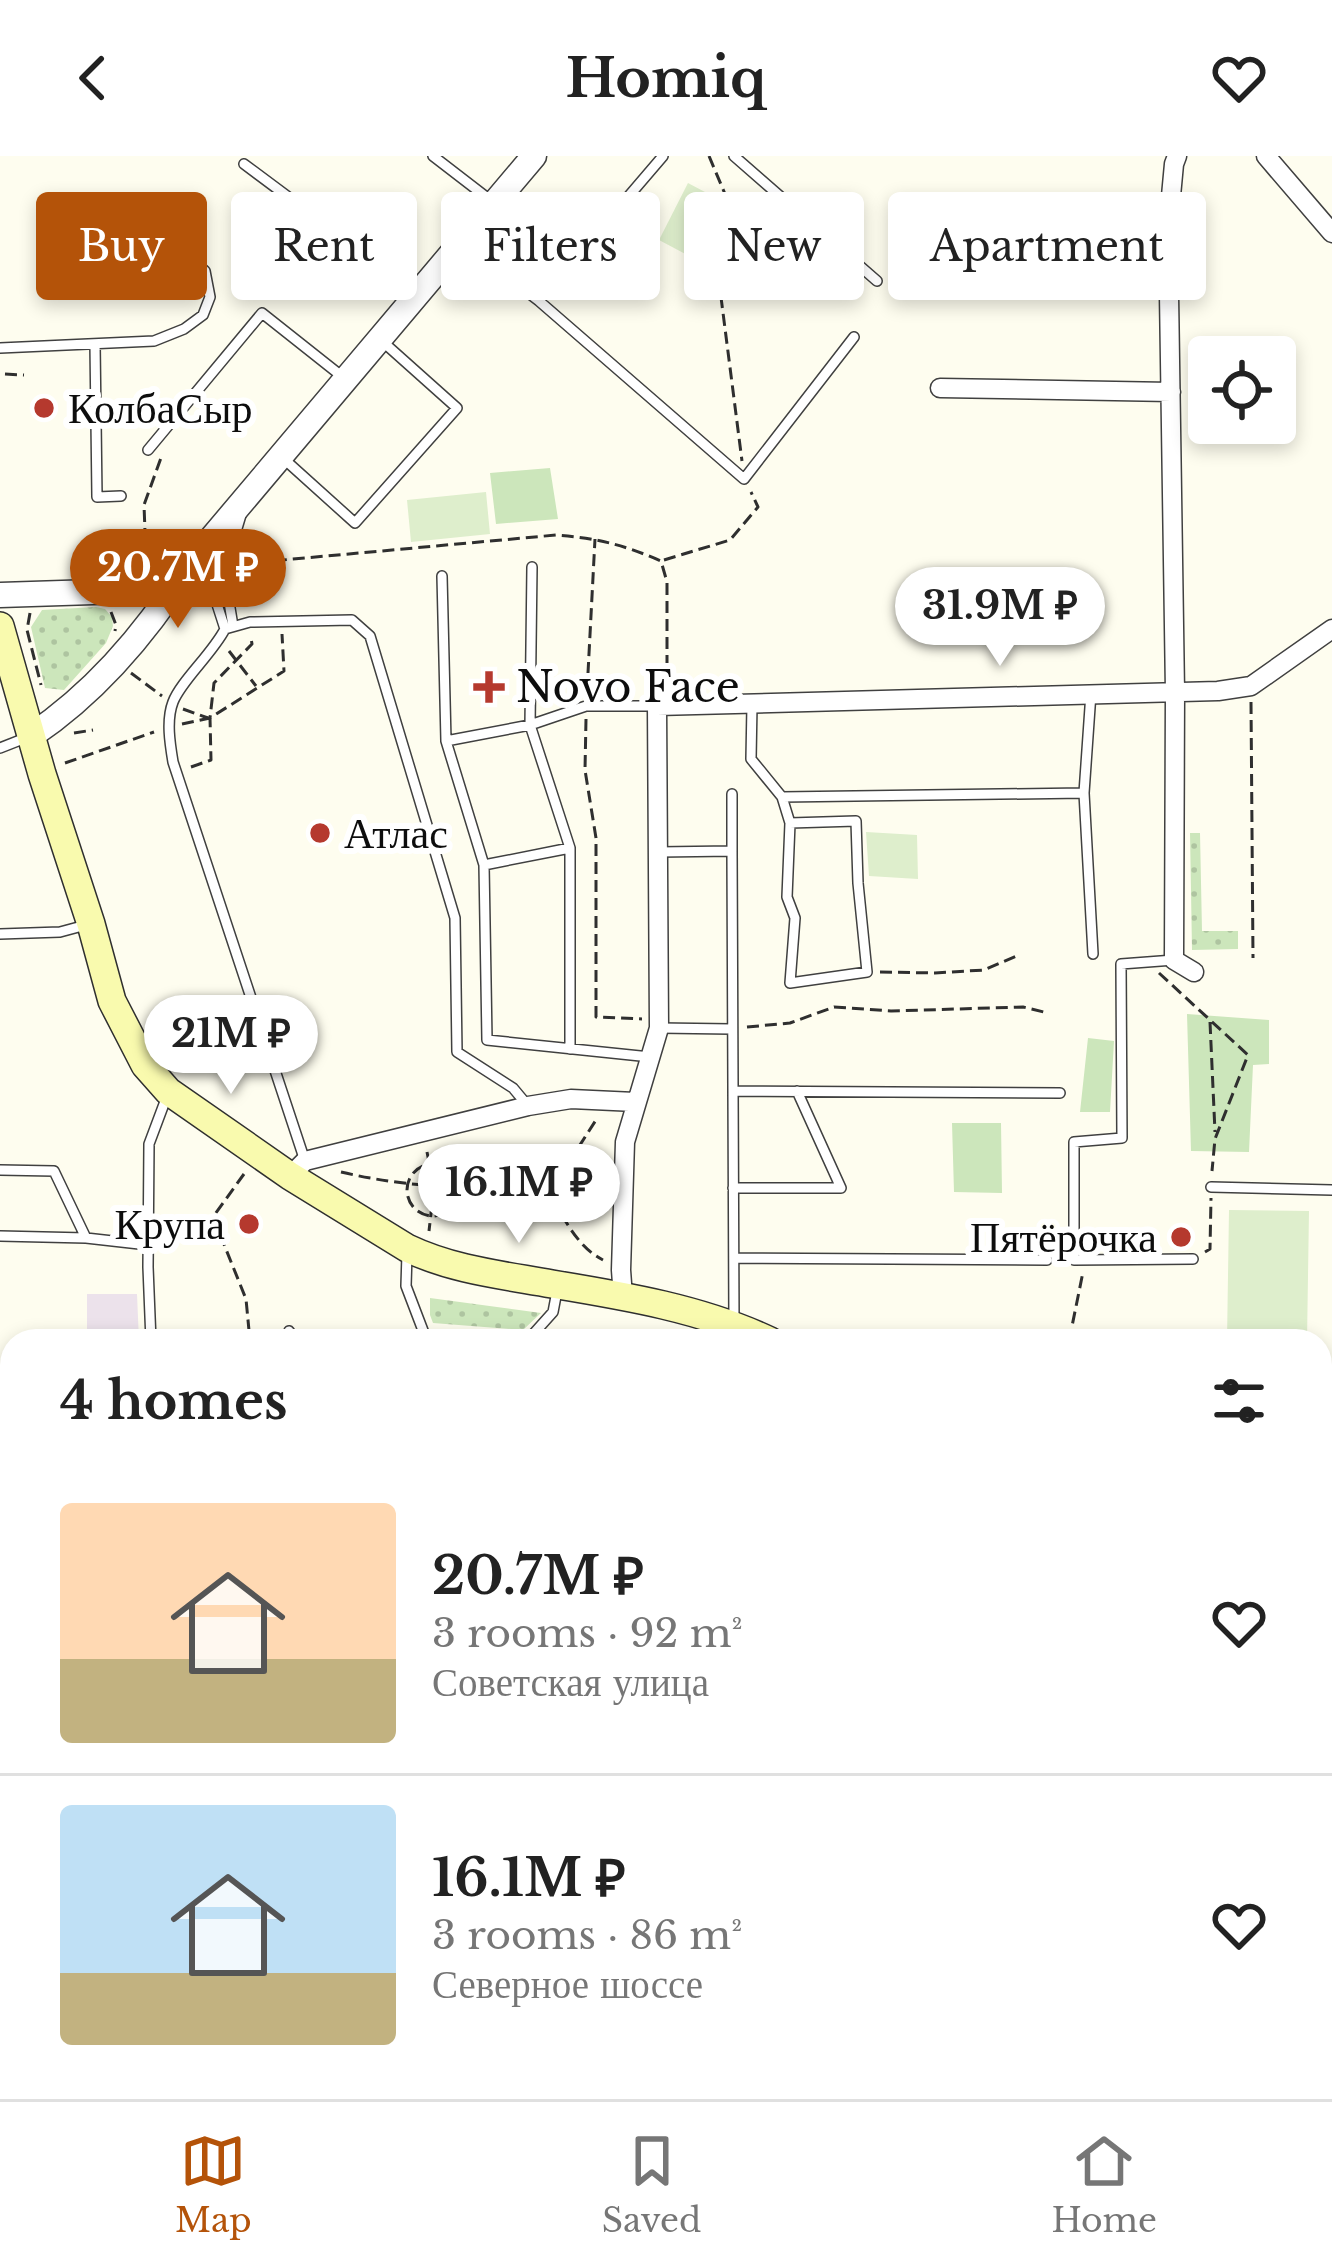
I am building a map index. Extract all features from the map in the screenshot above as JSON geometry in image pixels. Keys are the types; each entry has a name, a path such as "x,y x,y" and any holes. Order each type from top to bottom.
{"main road":[{"path":"0,626 112,1001 145,1065 169,1091 297,1168 416,1253 462,1269 558,1285 622,1283 745,1329"}],"street":[{"path":"503,192 534,156"},
{"path":"1178,156 1168,228 1174,960 1194,972"},
{"path":"1266,156 1332,233"},
{"path":"417,293 441,266"},
{"path":"31,736 122,665 189,566 411,300"},
{"path":"940,388 1171,392"},
{"path":"103,599 189,566"},
{"path":"0,595 117,599 130,622 122,665"},
{"path":"622,1283 625,1142 659,1024 662,706 1251,686 1332,629"},
{"path":"297,1168 528,1106 571,1099 635,1102"}],"lane":[{"path":"434,156 480,192"},
{"path":"663,156 538,301 744,479 854,338"},
{"path":"734,156 877,281"},
{"path":"244,164 282,192"},
{"path":"0,348 154,341 203,315 210,297 207,281"},
{"path":"148,450 262,314 344,378"},
{"path":"280,456 355,523 457,408 379,338"},
{"path":"95,344 97,497 121,496"},
{"path":"246,498 224,572 229,627 172,703 170,744 297,1168"},
{"path":"189,566 215,598 229,627"},
{"path":"532,567 530,725 570,848 570,1049"},
{"path":"442,576 446,741 484,865 487,1040 650,1057"},
{"path":"229,627 250,622 352,620 370,636 455,918 457,1052 513,1088 528,1106"},
{"path":"1091,693 1084,793 1093,954"},
{"path":"752,705 751,759 782,797 790,823 787,897 795,918 790,983 867,971 856,821 790,823"},
{"path":"446,741 530,725 586,706 662,706"},
{"path":"0,748 31,736"},
{"path":"782,797 1084,793"},
{"path":"732,794 734,1324"},
{"path":"484,865 570,848"},
{"path":"659,852 732,851"},
{"path":"0,934 60,932 91,923"},
{"path":"1174,960 1121,964 1121,1138 1074,1142 1074,1260 1193,1259"},
{"path":"659,1024 731,1029"},
{"path":"152,1329 148,1144 169,1091"},
{"path":"733,1091 1060,1093"},
{"path":"734,1188 841,1188 797,1091"},
{"path":"0,1170 53,1171 86,1238"},
{"path":"1210,1187 1332,1190"},
{"path":"0,1236 148,1245"},
{"path":"416,1253 406,1286 422,1329"},
{"path":"734,1258 1047,1260"},
{"path":"538,1329 554,1312 558,1285"}],"path":[{"path":"235,564 556,535 620,543 662,561 730,540 758,507 744,479 717,266 725,194 709,156"},
{"path":"5,374 24,374"},
{"path":"146,558 144,505 166,428"},
{"path":"595,538 585,770 596,838 596,1017 659,1024"},
{"path":"662,561 667,583 662,706"},
{"path":"103,599 116,625 115,635"},
{"path":"42,605 31,613 27,630 43,693"},
{"path":"181,724 210,718 284,670 282,621"},
{"path":"176,772 211,760 214,683 252,644 250,631"},
{"path":"227,649 258,687"},
{"path":"122,665 163,697"},
{"path":"1251,686 1253,958"},
{"path":"182,708 210,718"},
{"path":"65,763 163,729"},
{"path":"74,733 93,730"},
{"path":"867,971 984,970 1019,956"},
{"path":"1148,962 1247,1055 1215,1139"},
{"path":"731,1029 790,1023 834,1007 891,1011 1023,1007 1048,1013"},
{"path":"1193,1259 1210,1249 1215,1139 1210,1020"},
{"path":"568,1164 610,1099"},
{"path":"416,1253 431,1216 434,1187 422,1132"},
{"path":"553,1160 568,1164 578,1176 581,1191 574,1205 561,1214 534,1206 527,1186 532,1171 553,1160"},
{"path":"430,1164 450,1170 459,1189 451,1208 431,1216 413,1206 408,1185 413,1174 430,1164"},
{"path":"249,1167 213,1217 246,1299 249,1329"},
{"path":"297,1168 459,1189 527,1186"},
{"path":"561,1214 572,1232 622,1283"},
{"path":"1071,1329 1085,1260"}],"shaded area":[{"path":"87,1294 137,1294 138,1329 87,1329"}],"green space":[{"path":"688,183 705,192 684,192 684,253 660,238"},
{"path":"550,468 558,519 496,524 490,473"},
{"path":"486,492 490,534 411,542 407,500"},
{"path":"96,607 112,617 106,643 64,690 45,688 31,627 42,610"},
{"path":"866,832 917,835 918,879 869,876"},
{"path":"1190,833 1200,833 1202,931 1238,931 1238,949 1192,950"},
{"path":"1187,1014 1269,1020 1269,1064 1253,1065 1249,1152 1191,1151"},
{"path":"1088,1038 1114,1041 1110,1112 1080,1112"},
{"path":"952,1123 1001,1123 1002,1193 954,1192"},
{"path":"1229,1210 1309,1211 1307,1329 1227,1329"},
{"path":"430,1298 541,1313 524,1329 433,1323"}],"place":[{"name":"КолбаСыр","path":"44,408"},
{"name":"Novo Face","path":"489,687"},
{"name":"Атлас","path":"320,833"},
{"name":"Крупа","path":"249,1224"},
{"name":"Пятёрочка","path":"1181,1237"}]}
